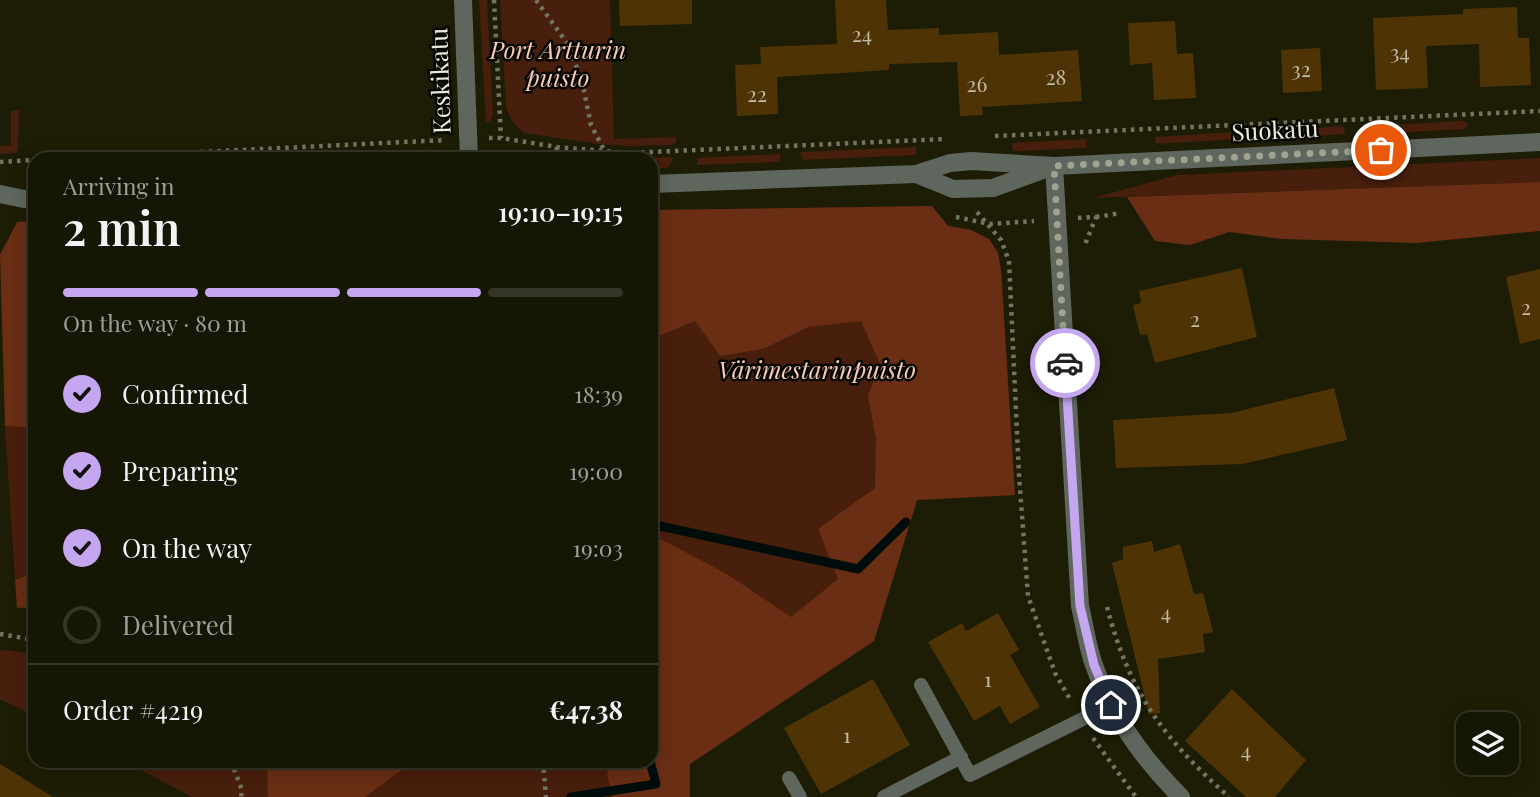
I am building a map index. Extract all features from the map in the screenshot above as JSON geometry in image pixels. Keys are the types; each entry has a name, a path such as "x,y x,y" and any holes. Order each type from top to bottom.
{"street":[{"name":"Keskikatu","path":"463,0 469,152"},
{"name":"Suokatu","path":"658,184 916,174 950,163 971,161 1054,166 1540,142"},
{"name":"Suokatu","path":"916,174 953,189 993,188 1054,166"},
{"path":"1054,166 1080,606 1094,665 1111,705 1133,743 1181,797"},
{"path":"0,194 28,199"},
{"path":"0,207 28,199"}],"lane":[{"path":"921,685 970,775 1111,705"},
{"path":"884,797 961,757"},
{"path":"789,778 800,797"}],"path":[{"path":"494,0 501,138"},
{"path":"536,0 567,43 582,81 591,125 605,151"},
{"path":"994,136 1540,111"},
{"path":"200,152 501,138 557,147 641,152 969,138 971,161"},
{"path":"556,152 557,147"},
{"path":"0,162 28,160"},
{"path":"973,188 977,213 1002,240 1009,261 1019,475 1028,596 1055,673 1100,749 1136,797"},
{"path":"956,217 990,224 1121,213"},
{"path":"1080,255 1096,217"},
{"path":"1104,597 1125,665 1148,710 1178,747 1229,797"},
{"path":"0,635 28,639"},
{"path":"234,768 242,790 241,797"},
{"path":"544,768 546,797"}],"green space":[{"path":"479,0 487,0 493,116 486,122"},
{"name":"Port Artturin puisto","path":"500,0 610,0 614,139 676,137 676,142 672,145 628,146 524,133 513,123 506,108"},
{"path":"19,110 18,149 16,153 0,154 0,146 11,145 11,111"},
{"path":"1463,121 1468,124 1465,129 1369,134 1369,126"},
{"path":"1344,126 1345,134 1276,139 1275,131"},
{"path":"1253,131 1254,138 1156,144 1155,137"},
{"path":"1086,139 1087,148 1013,151 1012,143"},
{"path":"916,147 916,155 803,160 800,152"},
{"path":"436,149 430,152 363,152"},
{"path":"781,154 779,162 697,165 697,158"},
{"path":"674,157 668,168 658,168 658,158"},
{"path":"1540,158 1540,182 1093,198 1177,175"},
{"name":"Värimestarinpuisto","path":"932,206 948,226 971,230 989,239 998,253 1001,270 1015,495 917,500 874,641 690,764 690,797 192,797 137,768 658,768 658,210"},
{"path":"5,426 28,428 28,575 15,580"},
{"path":"0,650 28,652 28,713 0,699"}],"shaded area":[{"path":"1540,182 1540,231 1416,243 1282,239 1229,232 1190,245 1155,241 1127,197"},
{"name":"Värimestarinpuisto","path":"932,206 948,226 971,230 989,239 998,253 1001,270 1015,495 917,500 874,641 690,764 690,797 613,797 607,775 610,768 658,768 658,709 661,706 658,692 658,538 727,574 791,617 838,579 818,529 875,488 876,438 868,396 880,364 861,321 808,327 763,349 720,356 695,321 658,337 658,210"},
{"path":"28,221 28,428 5,426 0,255 17,222"},
{"path":"28,575 28,607 17,608 15,580"},
{"path":"267,768 405,768 365,797 268,797"}],"building":[{"path":"619,0 692,0 692,24 620,26"},
{"path":"835,0 886,0 888,30 939,28 939,35 998,32 999,55 1078,50 1082,101 982,107 983,115 960,116 957,62 889,64 889,70 777,77 778,114 737,116 735,65 761,64 760,47 837,44"},
{"path":"1517,7 1518,38 1529,38 1531,85 1480,87 1479,44 1426,46 1428,88 1376,90 1373,18 1463,14 1463,9"},
{"path":"1175,21 1177,54 1193,53 1196,98 1154,100 1152,63 1130,65 1128,23"},
{"path":"1320,48 1322,91 1283,93 1281,50"},
{"path":"1242,268 1257,337 1155,363 1147,334 1140,335 1133,305 1141,303 1139,291"},
{"path":"1540,269 1540,339 1520,344 1506,277"},
{"path":"1334,388 1347,440 1242,464 1116,468 1113,420 1231,413"},
{"path":"1152,541 1154,552 1180,544 1194,594 1203,593 1213,632 1203,634 1205,652 1158,659 1160,713 1149,714 1112,563 1123,559 1123,547"},
{"path":"998,613 1019,650 1010,655 1040,707 1010,724 1000,706 974,721 928,642 962,623 966,631"},
{"path":"873,679 910,745 821,794 784,728"},
{"path":"1232,689 1306,760 1275,797 1246,797 1185,741"},
{"path":"0,764 53,797 0,797"}],"waterway":[{"path":"658,526 858,569 906,522"},
{"path":"571,797 656,784 652,768"}],"way so far":[{"path":"1065,363 1054,166 1381,150"}],"route":[{"path":"1065,363 1080,606 1094,665 1111,705"}]}
